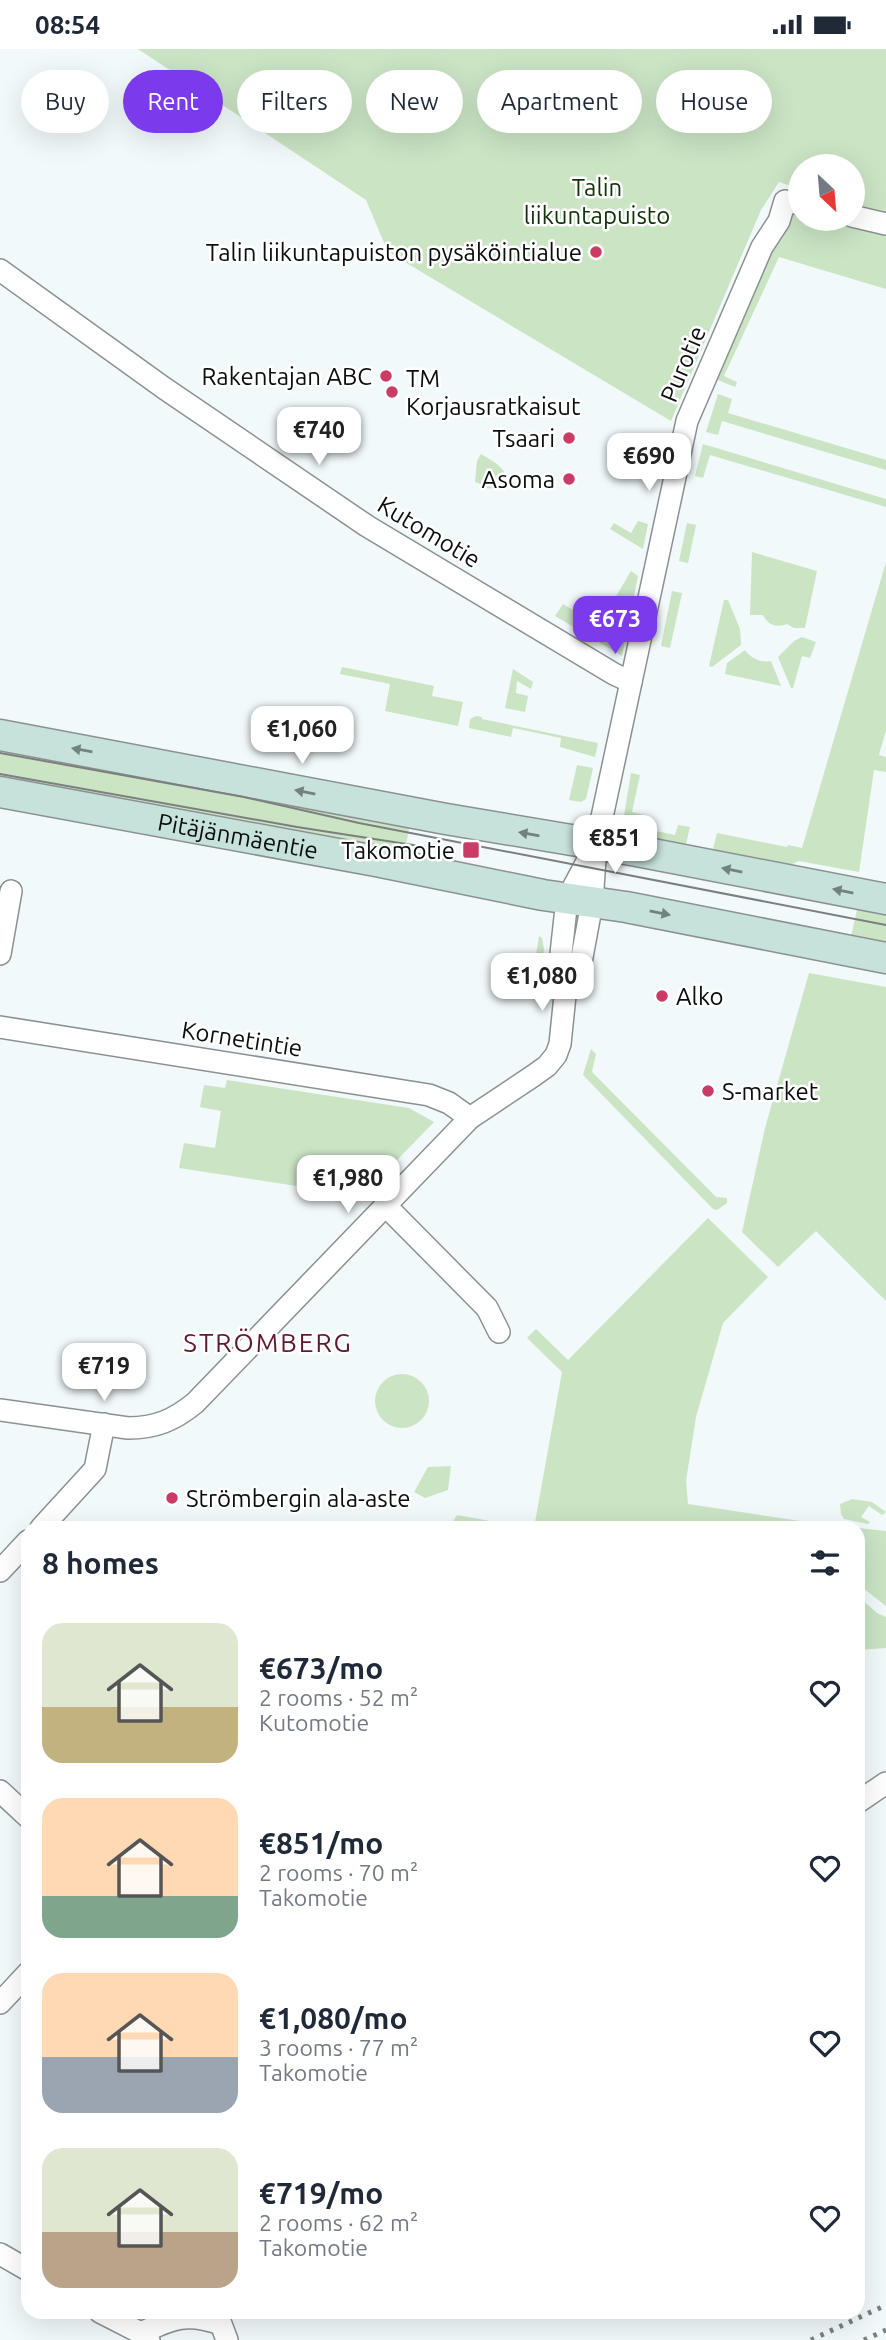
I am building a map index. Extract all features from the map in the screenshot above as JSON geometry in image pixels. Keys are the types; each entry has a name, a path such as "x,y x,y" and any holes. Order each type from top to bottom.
{"main road":[{"path":"0,735 886,899"},
{"name":"Pitäjänmäentie","path":"0,792 376,860 886,958"}],"street":[{"name":"Purotie","path":"596,845 687,421 762,247 788,208"},
{"path":"865,219 886,224"},
{"name":"Kutomotie","path":"0,270 164,388 368,526 631,682"},
{"path":"0,1409 147,1428 182,1414 197,1401 470,1118 547,1066 556,1055 561,1044 566,986 579,973 580,901 596,845"},
{"path":"0,954 11,891"},
{"name":"Kornetintie","path":"0,1027 429,1095 449,1103 470,1118"},
{"path":"386,1206 487,1308 499,1332"},
{"path":"47,1521 95,1469 104,1424"},
{"path":"0,1571 21,1548"},
{"path":"865,1797 886,1783"},
{"path":"0,1791 21,1810"},
{"path":"0,2003 21,1980"},
{"path":"0,2254 21,2266"},
{"path":"113,2319 145,2337 170,2319"},
{"path":"202,2319 221,2324 227,2340"}],"green space":[{"name":"Talin liikuntapuisto","path":"138,49 886,49 886,289 779,257 724,376 737,382 735,387 713,378 771,248 775,248 788,214 788,231 865,231 865,154 788,154 788,185 779,182 761,210 671,421 388,252 366,200 265,133 352,133 352,70 237,70 237,115 223,105 223,70 170,70"},
{"path":"718,394 732,399 728,413 886,460 886,470 722,421 718,435 706,432"},
{"path":"703,444 886,499 886,507 710,455 703,478 695,476"},
{"path":"481,454 496,463 506,475 506,486 503,485 502,489 483,488 483,485 475,482 477,461"},
{"path":"638,521 648,524 643,549 610,529 614,523 631,533"},
{"path":"687,523 696,525 688,563 679,561"},
{"path":"752,552 817,571 805,628 794,628 787,624 776,626 763,615 750,615"},
{"path":"886,562 886,730 879,755 886,757 886,772 874,770 859,872 799,861 788,866 712,853 717,833 802,848"},
{"path":"631,571 638,576 622,656 555,616 563,604 599,625"},
{"path":"672,591 682,593 670,648 661,646"},
{"path":"724,600 728,600 740,629 741,645 712,667 709,666"},
{"path":"802,637 816,642 810,658 802,656 791,688 778,657"},
{"path":"745,650 756,659 771,661 781,686 725,674 727,663"},
{"path":"342,667 434,686 432,696 463,702 458,726 385,711 390,684 340,674"},
{"path":"513,669 533,682 531,689 517,681 516,693 528,696 525,712 505,708"},
{"path":"476,716 598,743 595,757 560,747 561,738 513,728 511,737 469,728 470,719"},
{"path":"0,744 410,824 404,855 0,785"},
{"path":"577,765 593,768 586,799 581,802 569,800"},
{"path":"631,773 640,775 632,812 648,816 643,840 630,835 623,822"},
{"path":"678,825 690,827 685,848 653,842 656,831 675,835"},
{"path":"858,905 886,910 886,948 850,941"},
{"path":"539,936 544,949 538,994 530,992"},
{"path":"809,973 886,987 886,1301 816,1231 778,1267 742,1232 765,1128"},
{"path":"591,1049 596,1054 592,1072 716,1197 727,1198 727,1203 717,1210 713,1209 583,1075"},
{"path":"227,1080 409,1108 434,1122 362,1196 179,1168 184,1143 215,1148 221,1111 200,1107 204,1085 225,1088"},
{"path":"708,1218 768,1277 723,1323 696,1417 686,1481 688,1504 800,1521 535,1521 562,1372 527,1338 536,1329 568,1360"},
{"path":"407,1374 417,1378 425,1386 429,1401 425,1416 417,1424 397,1428 387,1424 379,1416 375,1396 379,1386 387,1378"},
{"path":"451,1466 448,1490 425,1498 414,1492 428,1467"},
{"path":"852,1499 872,1502 886,1512 882,1515 869,1506 861,1517 870,1522 868,1524 865,1521 844,1519 840,1504"},
{"path":"457,1515 490,1521 453,1521"},
{"path":"865,1529 886,1531 886,1606 865,1590"},
{"path":"865,1602 886,1617 886,1648 865,1650"}],"tram line":[{"path":"0,753 244,797 359,823 886,925"},
{"path":"0,774 297,827 445,850"}],"railway":[{"path":"865,2315 886,2305"},
{"path":"811,2340 856,2319"},
{"path":"864,2340 886,2330"}],"place":[{"name":"Talin liikuntapuiston pysäköintialue","path":"596,252"},
{"name":"Rakentajan ABC","path":"386,376"},
{"name":"TM Korjausratkaisut","path":"392,392"},
{"name":"Tsaari","path":"569,438"},
{"name":"Asoma","path":"569,479"},
{"name":"Takomotie","path":"471,850"},
{"name":"Alko","path":"662,996"},
{"name":"S-market","path":"708,1091"},
{"name":"Strömbergin ala-aste","path":"172,1498"}],"district":[{"name":"STRÖMBERG","path":"268,1342"}]}
